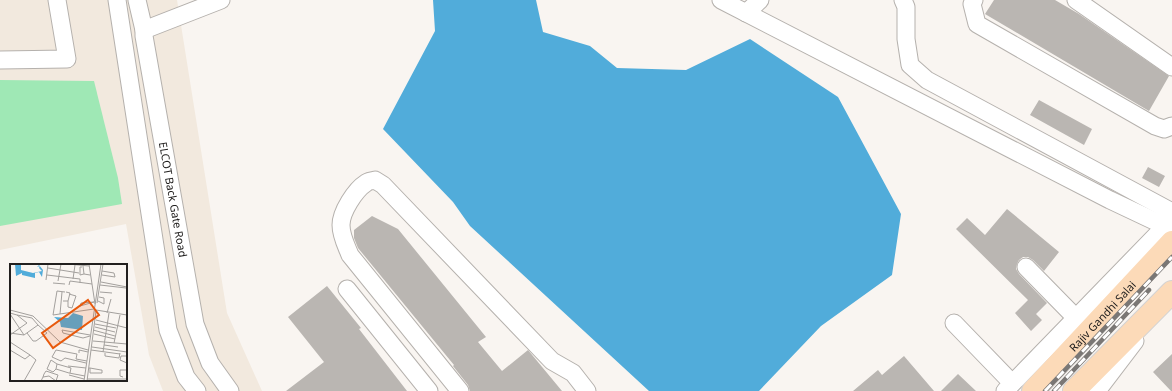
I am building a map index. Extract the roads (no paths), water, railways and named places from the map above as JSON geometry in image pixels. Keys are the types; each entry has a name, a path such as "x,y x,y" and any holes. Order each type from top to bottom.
{"main road":[{"name":"Rajiv Gandhi Salai","path":"1033,391 1170,225"},
{"path":"1074,391 1171,293"}],"street":[{"path":"0,60 67,59 57,0"},
{"path":"117,0 148,191 168,330 186,377 197,391"},
{"name":"ELCOT Back Gate Road","path":"137,0 144,30 195,324 210,363 230,391"},
{"path":"144,30 197,3 221,0"},
{"path":"721,0 1110,200 1170,225"},
{"path":"746,13 760,0"},
{"path":"974,0 972,4 977,24 1155,126 1164,129 1172,126"},
{"path":"1076,0 1172,66"},
{"path":"907,2 906,39 910,65 927,80 1170,225"},
{"path":"460,391 350,255 343,238 341,224 344,211 351,199 366,182 375,180 384,185 552,361 572,373 587,391"},
{"path":"148,191 172,190"},
{"path":"954,323 1008,387 1170,225"},
{"path":"1026,267 1076,318"},
{"path":"347,289 429,391"},
{"path":"1097,391 1171,293"}],"water":[{"path":"433,0 536,0 543,32 590,46 617,68 686,70 750,39 838,97 901,214 892,275 821,326 759,391 649,391 470,226 453,202 383,129 435,31"}],"railway":[{"path":"1045,391 1172,257"},
{"path":"1054,391 1149,290"}]}
